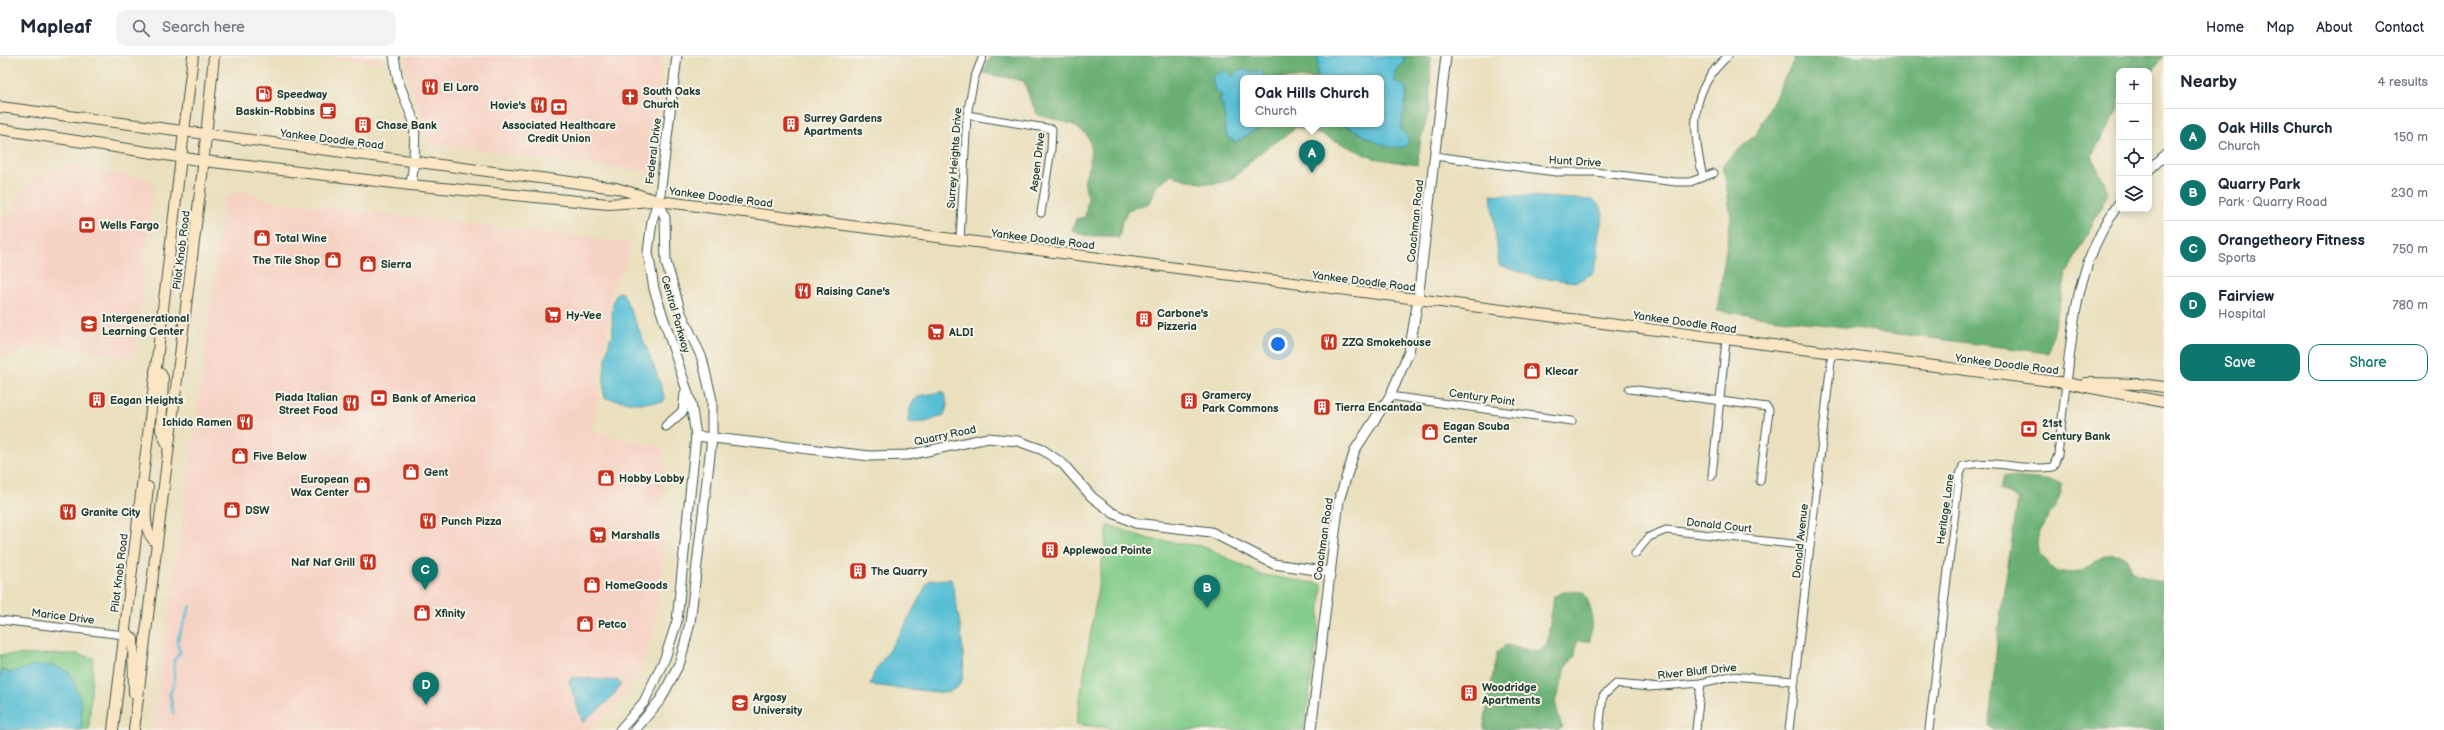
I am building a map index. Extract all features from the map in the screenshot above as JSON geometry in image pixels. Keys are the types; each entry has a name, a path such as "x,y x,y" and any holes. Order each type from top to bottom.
{"main road":[{"name":"Pilot Knob Road","path":"113,730 193,56"},
{"name":"Pilot Knob Road","path":"134,730 204,161 214,56"},
{"name":"Yankee Doodle Road","path":"0,107 616,188 659,201 2066,383 2164,402"},
{"name":"Yankee Doodle Road","path":"0,129 204,161 411,185 608,204 659,201"},
{"name":"Pilot Knob Road","path":"155,371 161,374 163,378 161,430 168,446"},
{"name":"Yankee Doodle Road","path":"2066,383 2140,384 2164,387"},
{"name":"Pilot Knob Road","path":"150,418 151,448 147,527 151,539 157,543"},
{"name":"Pilot Knob Road","path":"124,635 129,635 133,639 136,713"}],"street":[{"path":"394,56 398,81 415,124 414,161 411,185"},
{"name":"Federal Drive","path":"659,201 677,56"},
{"name":"Surrey Heights Drive","path":"960,240 967,115 974,79 983,56"},
{"name":"Coachman Road","path":"1311,730 1338,500 1355,450 1390,396 1409,352 1418,300 1446,56"},
{"path":"1703,177 1695,144 1695,114 1703,85 1719,64 1728,56"},
{"name":"Aspen Drive","path":"967,115 1052,129 1051,149 1041,213"},
{"name":"Hunt Drive","path":"1434,156 1556,172 1595,172 1676,182 1690,182 1714,173"},
{"path":"2152,167 2164,156"},
{"name":"Central Parkway","path":"620,730 644,702 665,658 677,622 696,436 691,403 654,289 648,252 652,221 659,201"},
{"name":"Central Parkway","path":"635,730 661,699 680,662 690,623 712,438 712,400 702,358 681,313 666,262 665,218 659,201"},
{"path":"2066,383 2076,303 2085,268 2103,226 2116,207"},
{"path":"1712,476 1720,410 1718,401 1726,340"},
{"name":"Donald Avenue","path":"1788,730 1795,681 1832,353"},
{"name":"Heritage Lane","path":"1929,730 1958,478 1963,466 1979,462 2038,469 2053,467 2058,455 2066,383"},
{"path":"666,426 683,411 686,386"},
{"path":"1628,389 1767,407 1769,410 1760,481"},
{"name":"Century Point","path":"1390,396 1572,420"},
{"name":"Quarry Road","path":"696,436 870,456 892,457 973,440 1001,438 1018,441 1043,450 1063,464 1092,497 1113,513 1135,522 1211,532 1274,564 1330,572"},
{"name":"Donald Court","path":"1635,554 1649,537 1666,530 1810,546"},
{"name":"Marice Drive","path":"0,620 124,635"},
{"name":"River Bluff Drive","path":"1599,730 1603,696 1616,684 1648,687 1701,683 1731,676 1795,681"},
{"path":"1696,730 1701,683"}],"shaded area":[{"path":"313,56 380,56 379,64"},
{"path":"408,56 663,56 651,173 427,143 423,117 409,83 406,70"},
{"path":"68,166 154,180 135,357 38,344 0,357 0,222 12,211 18,194 34,178"},
{"path":"244,190 266,200 630,243 625,266 613,284 593,432 662,447 666,472 660,512 664,548 654,633 641,668 621,702 593,727 587,730 153,730 204,359 224,197"}],"green space":[{"path":"991,56 1318,56 1317,75 1262,75 1258,71 1239,70 1220,92 1222,95 1219,100 1226,118 1224,126 1236,142 1260,127 1296,127 1258,154 1238,174 1230,179 1214,184 1206,184 1171,175 1157,185 1149,203 1128,210 1122,221 1119,238 1111,236 1087,236 1072,230 1076,219 1085,217 1088,198 1084,181 1089,167 1091,146 1087,135 1072,124 1038,115 1030,99 1024,81 983,73"},
{"path":"1404,56 1431,56 1429,112 1421,138 1417,165 1373,158 1327,137 1296,127 1348,127 1367,137 1401,129 1402,112 1408,94 1395,83 1395,71 1404,63"},
{"path":"1796,56 2164,56 2152,71 2152,68 2116,68 2116,114 2091,156 2109,191 2066,275 2048,353 1717,311 1731,216 1723,164 1756,134"},
{"path":"2003,476 2046,480 2062,484 2058,502 2043,527 2037,542 2039,553 2050,564 2053,570 2075,573 2085,570 2102,557 2116,555 2126,557 2133,572 2164,582 2164,730 1993,730 1989,725 1999,624 2018,500 2000,489"},
{"path":"1108,525 1149,539 1202,546 1262,575 1322,584 1318,631 1304,730 1121,730 1076,724"},
{"path":"1566,591 1583,592 1591,610 1592,621 1590,641 1577,641 1575,656 1567,665 1555,702 1562,727 1558,730 1483,730 1497,652 1506,645 1539,652 1547,644 1554,596"},
{"path":"77,654 93,658 89,730 82,730 81,702 20,670 10,673 3,670 0,677 0,655"}],"water":[{"path":"1318,56 1404,56 1404,63 1395,71 1395,82 1405,86 1406,91 1406,102 1401,129 1409,140 1405,147 1380,144 1350,127 1384,127 1384,75 1317,75"},
{"path":"1227,70 1232,77 1239,70 1263,72 1263,75 1240,75 1240,127 1260,127 1236,142 1227,137 1224,126 1226,118 1223,114 1223,105 1220,103 1222,95 1215,90 1212,79 1215,74"},
{"path":"1491,194 1593,200 1600,205 1603,215 1598,237 1598,257 1592,274 1576,282 1536,277 1499,265"},
{"path":"618,292 623,293 646,346 665,399 663,402 635,403 605,398 603,385 604,368 610,338 613,337 612,308"},
{"path":"942,391 947,403 944,415 926,422 908,423 911,406 919,396"},
{"path":"951,579 959,617 963,650 963,676 960,684 947,693 870,685 874,673 904,627 929,580"},
{"path":"36,665 55,666 70,673 81,702 82,730 0,730 0,677 3,670 10,673"},
{"path":"572,677 619,681 621,684 610,699 597,711 586,718 585,722 582,721 569,681"}],"waterway":[{"path":"173,713 170,693 174,684 174,660 180,653 177,641 190,606"}],"place":[{"name":"El Loro","path":"430,87"},
{"name":"Speedway","path":"264,94"},
{"name":"South Oaks Church","path":"630,97"},
{"name":"Hovie's","path":"539,105"},
{"name":"Associated Healthcare Credit Union","path":"559,107"},
{"name":"Baskin-Robbins","path":"328,111"},
{"name":"Surrey Gardens Apartments","path":"791,124"},
{"name":"Chase Bank","path":"363,125"},
{"name":"Oak Hills Church","path":"1312,173"},
{"name":"Wells Fargo","path":"87,225"},
{"name":"Total Wine","path":"262,238"},
{"name":"The Tile Shop","path":"333,260"},
{"name":"Sierra","path":"368,264"},
{"name":"Raising Cane's","path":"803,291"},
{"name":"Hy-Vee","path":"553,315"},
{"name":"Carbone's Pizzeria","path":"1144,319"},
{"name":"Intergenerational Learning Center","path":"89,324"},
{"name":"ALDI","path":"936,332"},
{"name":"ZZQ Smokehouse","path":"1329,342"},
{"name":"Klecar","path":"1532,371"},
{"name":"Bank of America","path":"379,398"},
{"name":"Eagan Heights","path":"97,400"},
{"name":"Gramercy Park Commons","path":"1189,401"},
{"name":"Piada Italian Street Food","path":"351,403"},
{"name":"Tierra Encantada","path":"1322,407"},
{"name":"Ichido Ramen","path":"245,422"},
{"name":"21st Century Bank","path":"2029,429"},
{"name":"Eagan Scuba Center","path":"1430,432"},
{"name":"Five Below","path":"240,456"},
{"name":"Gent","path":"411,472"},
{"name":"Hobby Lobby","path":"606,478"},
{"name":"European Wax Center","path":"362,485"},
{"name":"DSW","path":"232,510"},
{"name":"Granite City","path":"68,512"},
{"name":"Punch Pizza","path":"428,521"},
{"name":"Marshalls","path":"598,535"},
{"name":"Applewood Pointe","path":"1050,550"},
{"name":"Naf Naf Grill","path":"368,562"},
{"name":"The Quarry","path":"858,571"},
{"name":"HomeGoods","path":"592,585"},
{"name":"Orangetheory Fitness","path":"425,590"},
{"name":"Quarry Park","path":"1207,608"},
{"name":"Xfinity","path":"422,613"},
{"name":"Petco","path":"585,624"},
{"name":"Woodridge Apartments","path":"1469,693"},
{"name":"Argosy University","path":"740,703"},
{"name":"Fairview","path":"426,705"}]}
